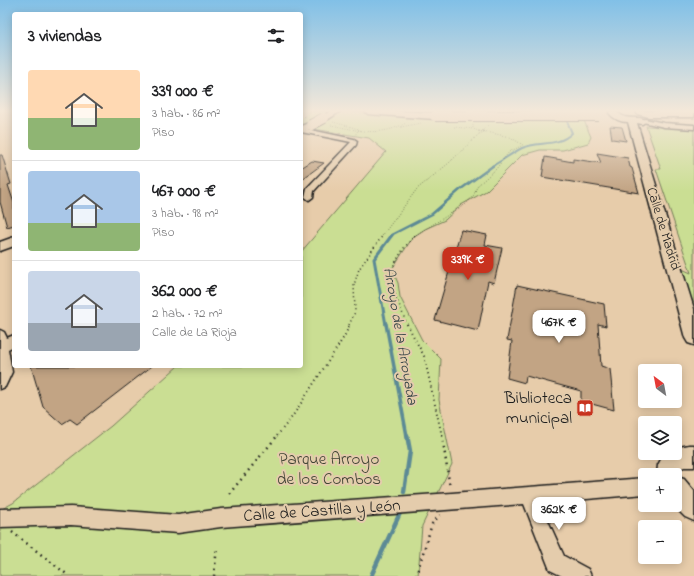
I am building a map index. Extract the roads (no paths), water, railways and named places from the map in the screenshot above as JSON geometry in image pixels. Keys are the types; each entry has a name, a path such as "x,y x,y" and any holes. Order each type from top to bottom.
{"street":[{"path":"309,197 310,190 354,144 354,141 340,138"},
{"name":"Calle de Madrid","path":"645,138 693,331"},
{"path":"0,247 12,242"},
{"path":"0,384 6,372 6,340"},
{"path":"672,468 671,462 677,456 694,456"},
{"name":"Calle de Castilla y León","path":"0,518 71,516 178,524 221,518 452,502 638,487"},
{"path":"529,496 549,547 557,563 581,576"}],"waterway":[{"name":"Arroyo de la Arroyada","path":"492,166 522,148 555,142 565,138"},
{"name":"Arroyo de la Arroyada","path":"392,235 432,214 461,189 494,165"},
{"name":"Arroyo de la Arroyada","path":"386,325 374,259 392,235"},
{"name":"Arroyo de la Arroyada","path":"386,324 407,436"},
{"name":"Arroyo de la Arroyada","path":"404,492 410,451 407,435"},
{"name":"Arroyo de la Arroyada","path":"371,576 400,513"}],"place":[{"name":"Biblioteca municipal","path":"585,408"}],"park label":[{"name":"Parque Arroyo de los Combos","path":"329,469"}]}
